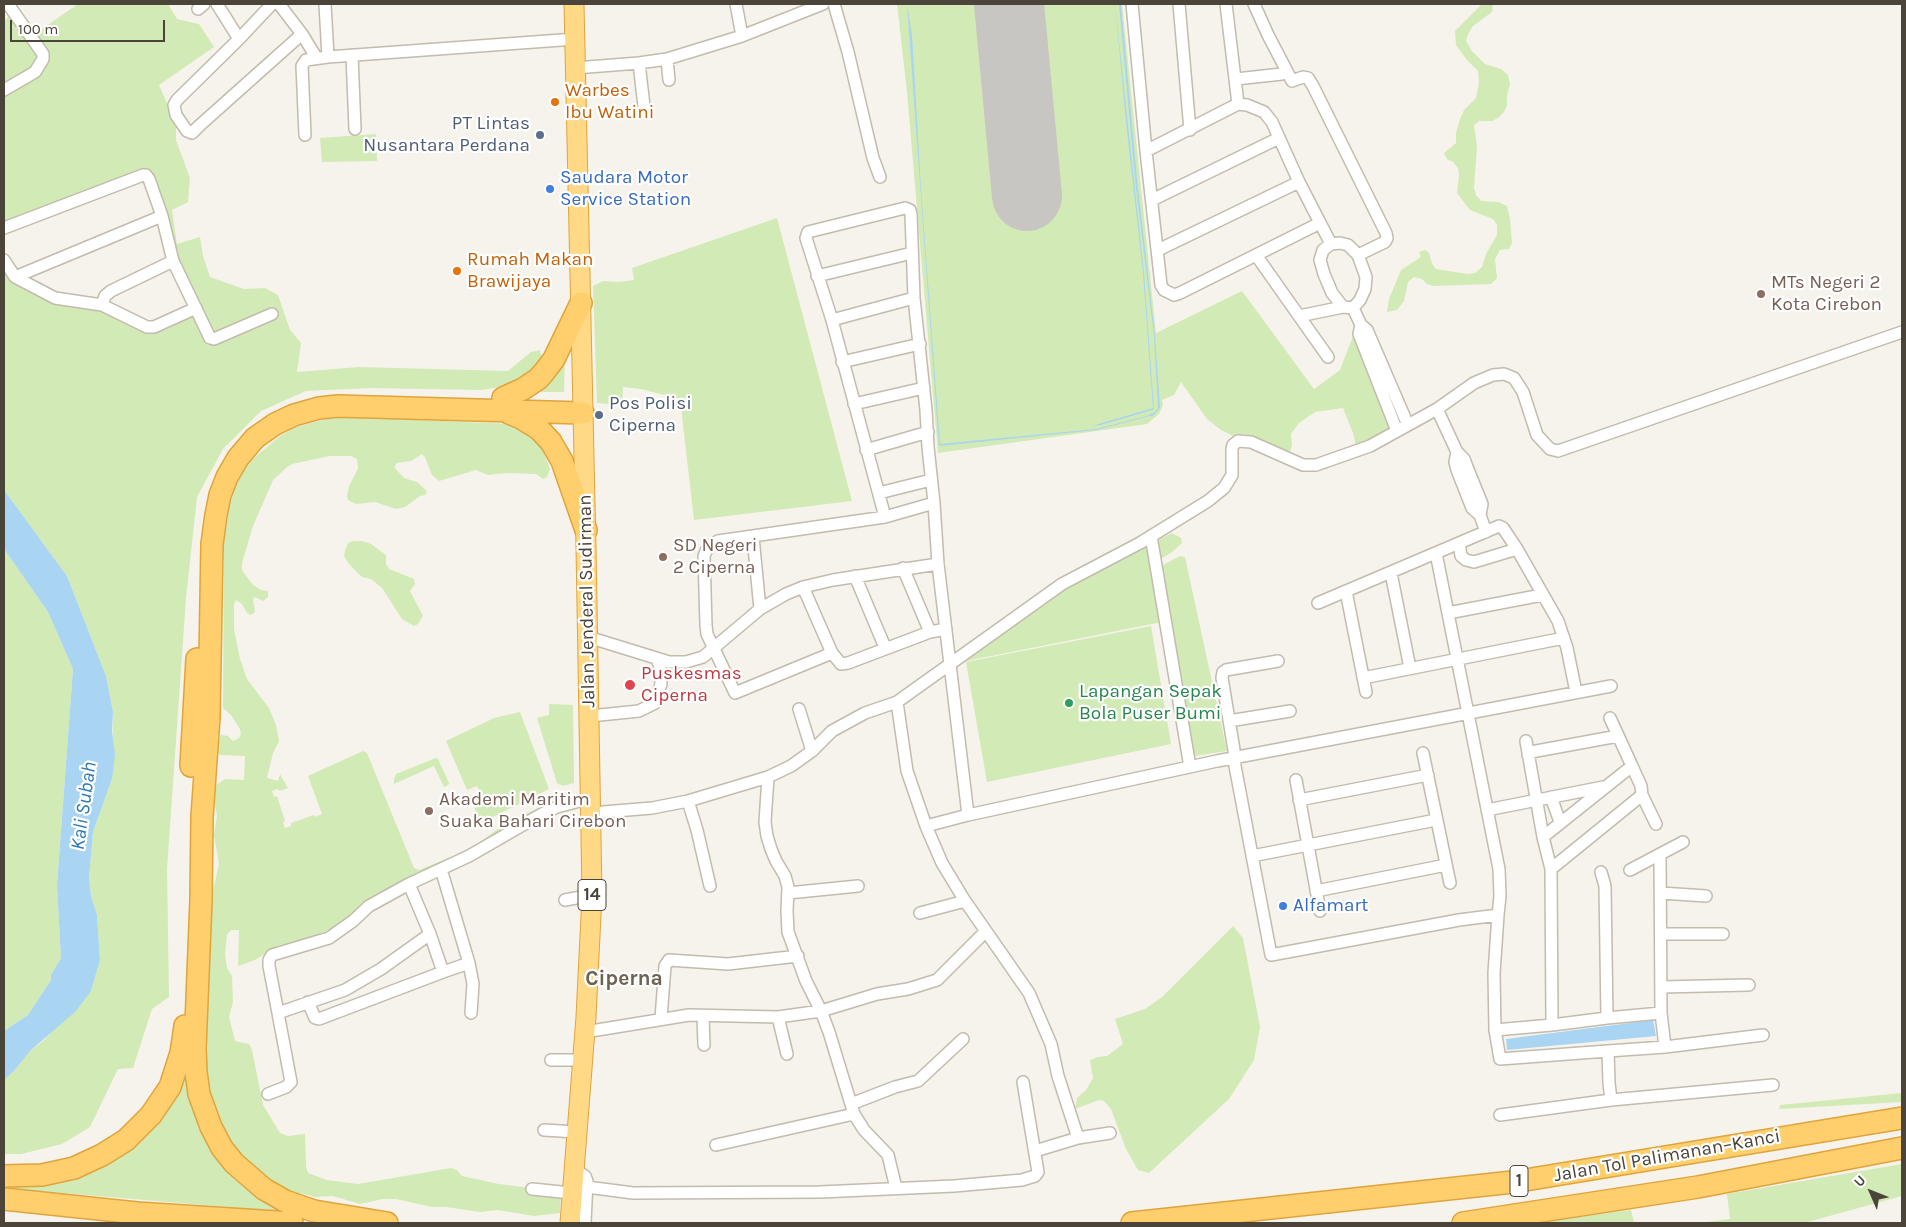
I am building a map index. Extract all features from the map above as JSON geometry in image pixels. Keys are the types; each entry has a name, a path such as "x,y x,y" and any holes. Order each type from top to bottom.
{"highway":[{"name":"Jalan Jenderal Sudirman","path":"574,4 590,716 592,895 585,1032 573,1168 579,1194"},
{"path":"502,404 538,379 546,371 554,359 581,303"},
{"path":"4,1176 42,1175 74,1168 102,1156 126,1140 145,1122 161,1102 175,1074 181,1053 186,1014 187,878 203,561 213,496 220,476 229,460 250,434 280,413 323,400 358,398 502,404 539,429 551,442 562,461 586,530"},
{"path":"387,1223 314,1211 285,1201 264,1189 234,1163 222,1148 211,1127 200,1094 196,1072 195,1049 201,900 202,817 210,717 212,544 216,515 227,477 238,458 255,438 275,424 294,415 319,408 338,406 583,405"},
{"name":"Jalan Tol Palimanan–Kanci","path":"1132,1223 1513,1182 1902,1118"},
{"name":"Jalan Tol Palimanan–Kanci","path":"1463,1223 1698,1187 1902,1148"},
{"name":"14","path":"570,1223 579,1194"},
{"path":"4,1199 137,1213 292,1223"}],"street":[{"path":"4,90 35,72 42,60 43,54 8,4"},
{"path":"217,4 239,39"},
{"path":"272,4 174,105 176,115 187,130 192,133 302,34"},
{"path":"279,4 322,57"},
{"path":"322,57 326,4"},
{"path":"736,4 742,36"},
{"path":"575,68 667,59 742,36 823,4"},
{"path":"834,4 848,52 873,158 880,177"},
{"path":"1132,4 1161,285 1168,293 1174,295 1320,223"},
{"path":"1179,4 1190,130"},
{"path":"1226,4 1238,104"},
{"path":"1254,4 1268,36 1292,81 1303,77 1308,78 1313,86 1386,233 1387,238 1385,242 1358,255"},
{"path":"305,135 302,66 304,62 322,57 574,39"},
{"path":"352,55 355,129"},
{"path":"667,59 669,80"},
{"path":"639,63 644,106"},
{"path":"1236,79 1282,74"},
{"path":"1146,152 1238,104 1247,104 1264,112 1272,122 1299,182 1331,244"},
{"path":"1152,200 1279,138"},
{"path":"4,228 145,175 149,179 162,216 173,261 209,336 214,339 272,314"},
{"path":"1158,250 1299,182"},
{"path":"885,517 832,320 806,238 808,232 904,208 910,210 911,214 914,298 928,432 938,564 968,815"},
{"path":"15,276 162,216"},
{"path":"1299,316 1348,307 1360,300 1365,289 1366,277 1358,255 1348,245 1340,243 1331,244 1323,250 1320,260 1324,274 1332,293 1348,307 1367,330 1402,428"},
{"path":"818,276 912,253"},
{"path":"1256,255 1328,357"},
{"path":"4,260 15,276 55,298 102,305 144,326 150,327 196,308"},
{"path":"102,305 105,296 111,291 173,261"},
{"path":"832,320 914,298"},
{"path":"268,1094 286,1087 291,1082 269,966 269,960 272,956 330,938 352,922 369,906 441,868 469,856 550,811 570,803 591,806 652,808 688,801 768,777 791,766 812,751 832,731 854,718 897,702 1062,584 1151,536 1208,501 1224,488 1232,475 1232,449 1235,442 1251,442 1303,465 1316,465 1370,446 1437,409 1474,383 1493,375 1504,374 1514,378 1523,392 1537,435 1550,449 1558,451 1902,332"},
{"path":"842,362 920,344"},
{"path":"854,404 924,388"},
{"path":"1437,409 1457,452 1464,459 1462,468 1482,504 1480,514 1486,532"},
{"path":"866,450 928,432"},
{"path":"879,494 931,480"},
{"path":"832,652 736,693 734,692 706,625 704,556 707,549 718,541 885,517 934,503"},
{"path":"1318,603 1499,526 1503,528 1558,620 1576,692"},
{"path":"1151,536 1190,767"},
{"path":"752,537 760,609"},
{"path":"1459,543 1461,556 1466,560 1474,562 1516,549"},
{"path":"1436,553 1499,869 1500,896 1494,974 1495,1033 1500,1059 1664,1047 1763,1035"},
{"path":"588,637 657,659 678,663 686,662 703,658 760,609 802,587 855,576 938,564"},
{"path":"904,568 930,632"},
{"path":"1391,573 1410,668"},
{"path":"855,576 884,645"},
{"path":"802,587 832,652 841,664 930,632 946,629"},
{"path":"1346,591 1366,692"},
{"path":"1448,613 1542,595"},
{"path":"1363,678 1564,638"},
{"path":"590,716 639,711 655,703 661,684 660,667 657,659"},
{"path":"1278,661 1223,672 1222,678 1234,758 1271,955 1459,920 1498,915"},
{"path":"926,826 968,815 1234,758 1611,686"},
{"path":"897,702 906,771 926,826 942,863 964,901 1028,991 1045,1027 1078,1138"},
{"path":"800,709 812,751"},
{"path":"1229,721 1290,710"},
{"path":"1610,718 1656,824"},
{"path":"1528,754 1618,736"},
{"path":"1526,741 1543,837 1551,869 1552,1026"},
{"path":"1423,753 1450,884"},
{"path":"1543,837 1604,786 1632,766"},
{"path":"1299,800 1428,774"},
{"path":"768,777 765,814 766,836 776,861 785,876 788,893 788,932 806,981 821,1011 853,1109 864,1130 888,1155 896,1188"},
{"path":"1296,780 1320,911"},
{"path":"1487,810 1604,786"},
{"path":"1551,869 1642,795"},
{"path":"1551,797 1560,822"},
{"path":"688,801 710,886"},
{"path":"1252,856 1436,820"},
{"path":"1630,870 1683,842"},
{"path":"1660,854 1661,1013 1664,1047"},
{"path":"1316,891 1446,865"},
{"path":"441,868 469,963 473,984 472,1013"},
{"path":"1601,872 1605,886 1607,1018"},
{"path":"409,884 430,934 443,972"},
{"path":"788,893 858,886"},
{"path":"1661,893 1706,896"},
{"path":"565,900 592,895"},
{"path":"920,913 964,901"},
{"path":"585,1032 661,1018 689,1015 778,1018 821,1011 877,994 908,989 937,980 986,931"},
{"path":"278,1014 345,990 364,980 430,934"},
{"path":"1661,934 1723,934"},
{"path":"661,1018 665,966 669,960 728,964 798,956"},
{"path":"308,1002 315,1018 319,1019 469,963"},
{"path":"1661,987 1749,985"},
{"path":"1495,1033 1661,1013"},
{"path":"702,1016 704,1045"},
{"path":"778,1018 787,1054"},
{"path":"716,1145 853,1109 895,1087 918,1081 963,1039"},
{"path":"1608,1051 1608,1083 1611,1100"},
{"path":"551,1060 582,1060"},
{"path":"532,1189 579,1194 820,1192 954,1186 1022,1180 1034,1176 1038,1172 1023,1082"},
{"path":"1500,1115 1611,1100 1773,1085"},
{"path":"544,1130 577,1132"},
{"path":"1035,1151 1078,1138 1110,1132"},
{"path":"579,1194 585,1223"}],"green space":[{"path":"78,4 168,4 177,19 199,24 214,47 159,85 176,124 176,140 190,178 188,202 172,210 177,244 200,237 203,256 210,277 244,289 265,288 278,295 290,330 301,343 297,372 359,367 508,371 531,352 540,350 542,362 516,384 482,390 369,388 306,391 261,411 223,449 197,497 186,598 167,869 169,997 152,1009 133,1068 118,1069 90,1127 62,1144 21,1154 4,1154 4,1080 30,1051 43,1041 91,991 100,960 97,915 91,896 89,878 93,832 112,779 113,712 106,676 67,576 4,490 4,269 13,280 103,308 144,331 195,312 212,335 176,259 159,190 148,170 141,169 4,223 4,93 42,73 47,65 49,55 36,33"},
{"path":"897,4 985,4 1004,198 1050,194 1032,4 1122,4 1156,333 1242,291 1314,389 1340,370 1353,336 1357,341 1368,374 1393,429 1356,446 1343,408 1315,412 1299,423 1291,434 1292,446 1288,456 1254,436 1244,434 1233,436 1221,430 1207,419 1181,382 1174,395 1162,400 1163,405 1159,414 1147,424 938,453 907,92"},
{"path":"1482,4 1493,4 1492,12 1473,26 1466,41 1472,51 1485,64 1501,69 1508,75 1510,84 1507,106 1504,112 1492,121 1479,121 1474,125 1477,146 1474,188 1476,195 1481,201 1498,202 1507,206 1512,243 1509,249 1500,250 1495,259 1497,278 1491,284 1433,286 1427,284 1422,279 1414,277 1408,282 1404,301 1397,310 1387,312 1389,299 1401,270 1421,257 1419,252 1425,250 1429,253 1432,264 1436,269 1467,274 1475,273 1482,267 1486,254 1497,235 1497,225 1493,219 1470,210 1457,193 1458,168 1447,159 1444,153 1456,143 1456,133 1460,119 1464,110 1476,98 1479,83 1478,71 1456,45 1455,31"},
{"path":"9,16 35,50 37,60 32,69 4,85 4,21"},
{"path":"376,134 377,161 322,162 320,138"},
{"path":"777,218 852,501 694,520 680,399 641,389 623,387 622,405 597,403 593,286 603,281 619,282 634,280 632,268"},
{"path":"565,353 564,392 532,392"},
{"path":"347,417 512,424 524,431 542,448 550,469 547,477 543,479 536,474 507,473 488,475 476,470 439,481 432,475 422,454 411,461 397,463 394,467 404,478 417,482 427,491 425,495 420,496 405,507 396,509 375,502 356,504 348,500 349,486 358,469 357,459 351,456 330,456 292,464 273,480 253,526 242,563 242,570 252,584 261,590 268,591 268,597 263,601 255,597 253,599 255,612 251,615 236,600 234,604 234,629 240,659 247,679 269,708 276,725 279,741 273,753 267,778 278,781 280,774 288,788 272,791 274,797 277,796 285,821 283,822 285,828 291,826 291,823 322,814 308,776 363,751 367,753 414,868 419,870 460,853 480,842 506,823 566,795 567,800 481,846 378,894 338,926 301,941 279,945 255,960 238,966 239,930 231,930 227,935 225,955 227,968 232,976 233,1002 229,1017 235,1041 249,1044 252,1050 263,1105 280,1133 288,1136 305,1134 306,1167 308,1173 327,1180 358,1184 451,1168 457,1170 462,1176 499,1184 561,1192 560,1213 534,1216 498,1210 480,1212 432,1207 396,1199 383,1199 360,1204 333,1196 314,1197 287,1191 269,1184 235,1150 203,1086 210,904 219,864 214,835 217,816 213,795 215,786 225,779 244,780 245,756 220,755 216,751 221,735 228,736 233,741 239,738 241,734 231,715 223,708 224,539 230,505 234,490 247,464 280,436 294,428 311,423"},
{"path":"1172,533 1181,538 1182,543 1171,553 1160,559 1156,541"},
{"path":"353,541 371,544 386,555 386,564 389,569 414,579 415,584 410,591 423,616 418,624 414,626 402,619 382,588 371,579 362,577 349,564 344,556 348,543"},
{"path":"1149,545 1162,622 966,661 1060,591"},
{"path":"4,549 48,612 73,669 57,884 61,958 51,975 51,980 28,1015 4,1031"},
{"path":"1180,556 1185,557 1227,751 1194,756 1169,621 1161,566"},
{"name":"Lapangan Sepak Bola Puser Bumi","path":"1151,626 1171,744 987,782 966,662"},
{"path":"549,704 573,705 574,783 563,786 557,783 537,718 549,715"},
{"path":"520,712 549,789 481,823 471,800 481,795 477,786 467,790 446,741 494,718"},
{"path":"436,758 449,783 448,785 444,787 434,766 394,784 396,774"},
{"path":"1233,926 1243,938 1260,1027 1254,1060 1229,1099 1149,1173 1138,1170 1126,1149 1111,1109 1104,1101 1099,1100 1075,1109 1077,1098 1086,1090 1093,1078 1090,1060 1107,1056 1123,1044 1115,1019 1145,1009 1162,997"},
{"path":"185,1057 197,1114 297,1213 4,1188 4,1185 108,1159"},
{"path":"1902,1093 1902,1102 1779,1109 1780,1105"},
{"path":"1902,1164 1902,1196 1804,1223 1698,1223 1730,1219 1727,1194"},
{"path":"1631,1210 1634,1223 1538,1223 1601,1214"}],"water":[{"path":"907,4 912,35 921,189 940,444 1096,429 1147,416 1158,408 1154,336 1135,179 1119,4 1121,4 1137,179 1155,336 1160,408 1154,415 1096,430 939,446"},
{"path":"1115,4 1144,273 1154,409 1092,426 1153,408 1143,273"},
{"name":"Kali Subah","path":"4,490 67,576 106,676 113,712 112,731 115,755 112,779 93,832 89,878 91,896 97,915 100,960 91,991 76,1011 30,1051 4,1080 4,1031 28,1015 51,980 51,975 61,958 57,885 73,669 48,612 4,549"},
{"path":"1653,1020 1656,1036 1507,1050 1506,1039"}],"runway":[{"path":"1009,4 1027,196"}],"place":[{"name":"Warbes Ibu Watini","path":"555,102"},
{"name":"PT Lintas Nusantara Perdana","path":"540,135"},
{"name":"Saudara Motor Service Station","path":"550,189"},
{"name":"Rumah Makan Brawijaya","path":"457,271"},
{"name":"MTs Negeri 2 Kota Cirebon","path":"1761,294"},
{"name":"Pos Polisi Ciperna","path":"599,415"},
{"name":"SD Negeri 2 Ciperna","path":"663,557"},
{"name":"Puskesmas Ciperna","path":"630,685"},
{"name":"Lapangan Sepak Bola Puser Bumi","path":"1069,703"},
{"name":"Akademi Maritim Suaka Bahari Cirebon","path":"429,811"},
{"name":"Alfamart","path":"1283,906"}],"district":[{"name":"Ciperna","path":"624,979"}]}
